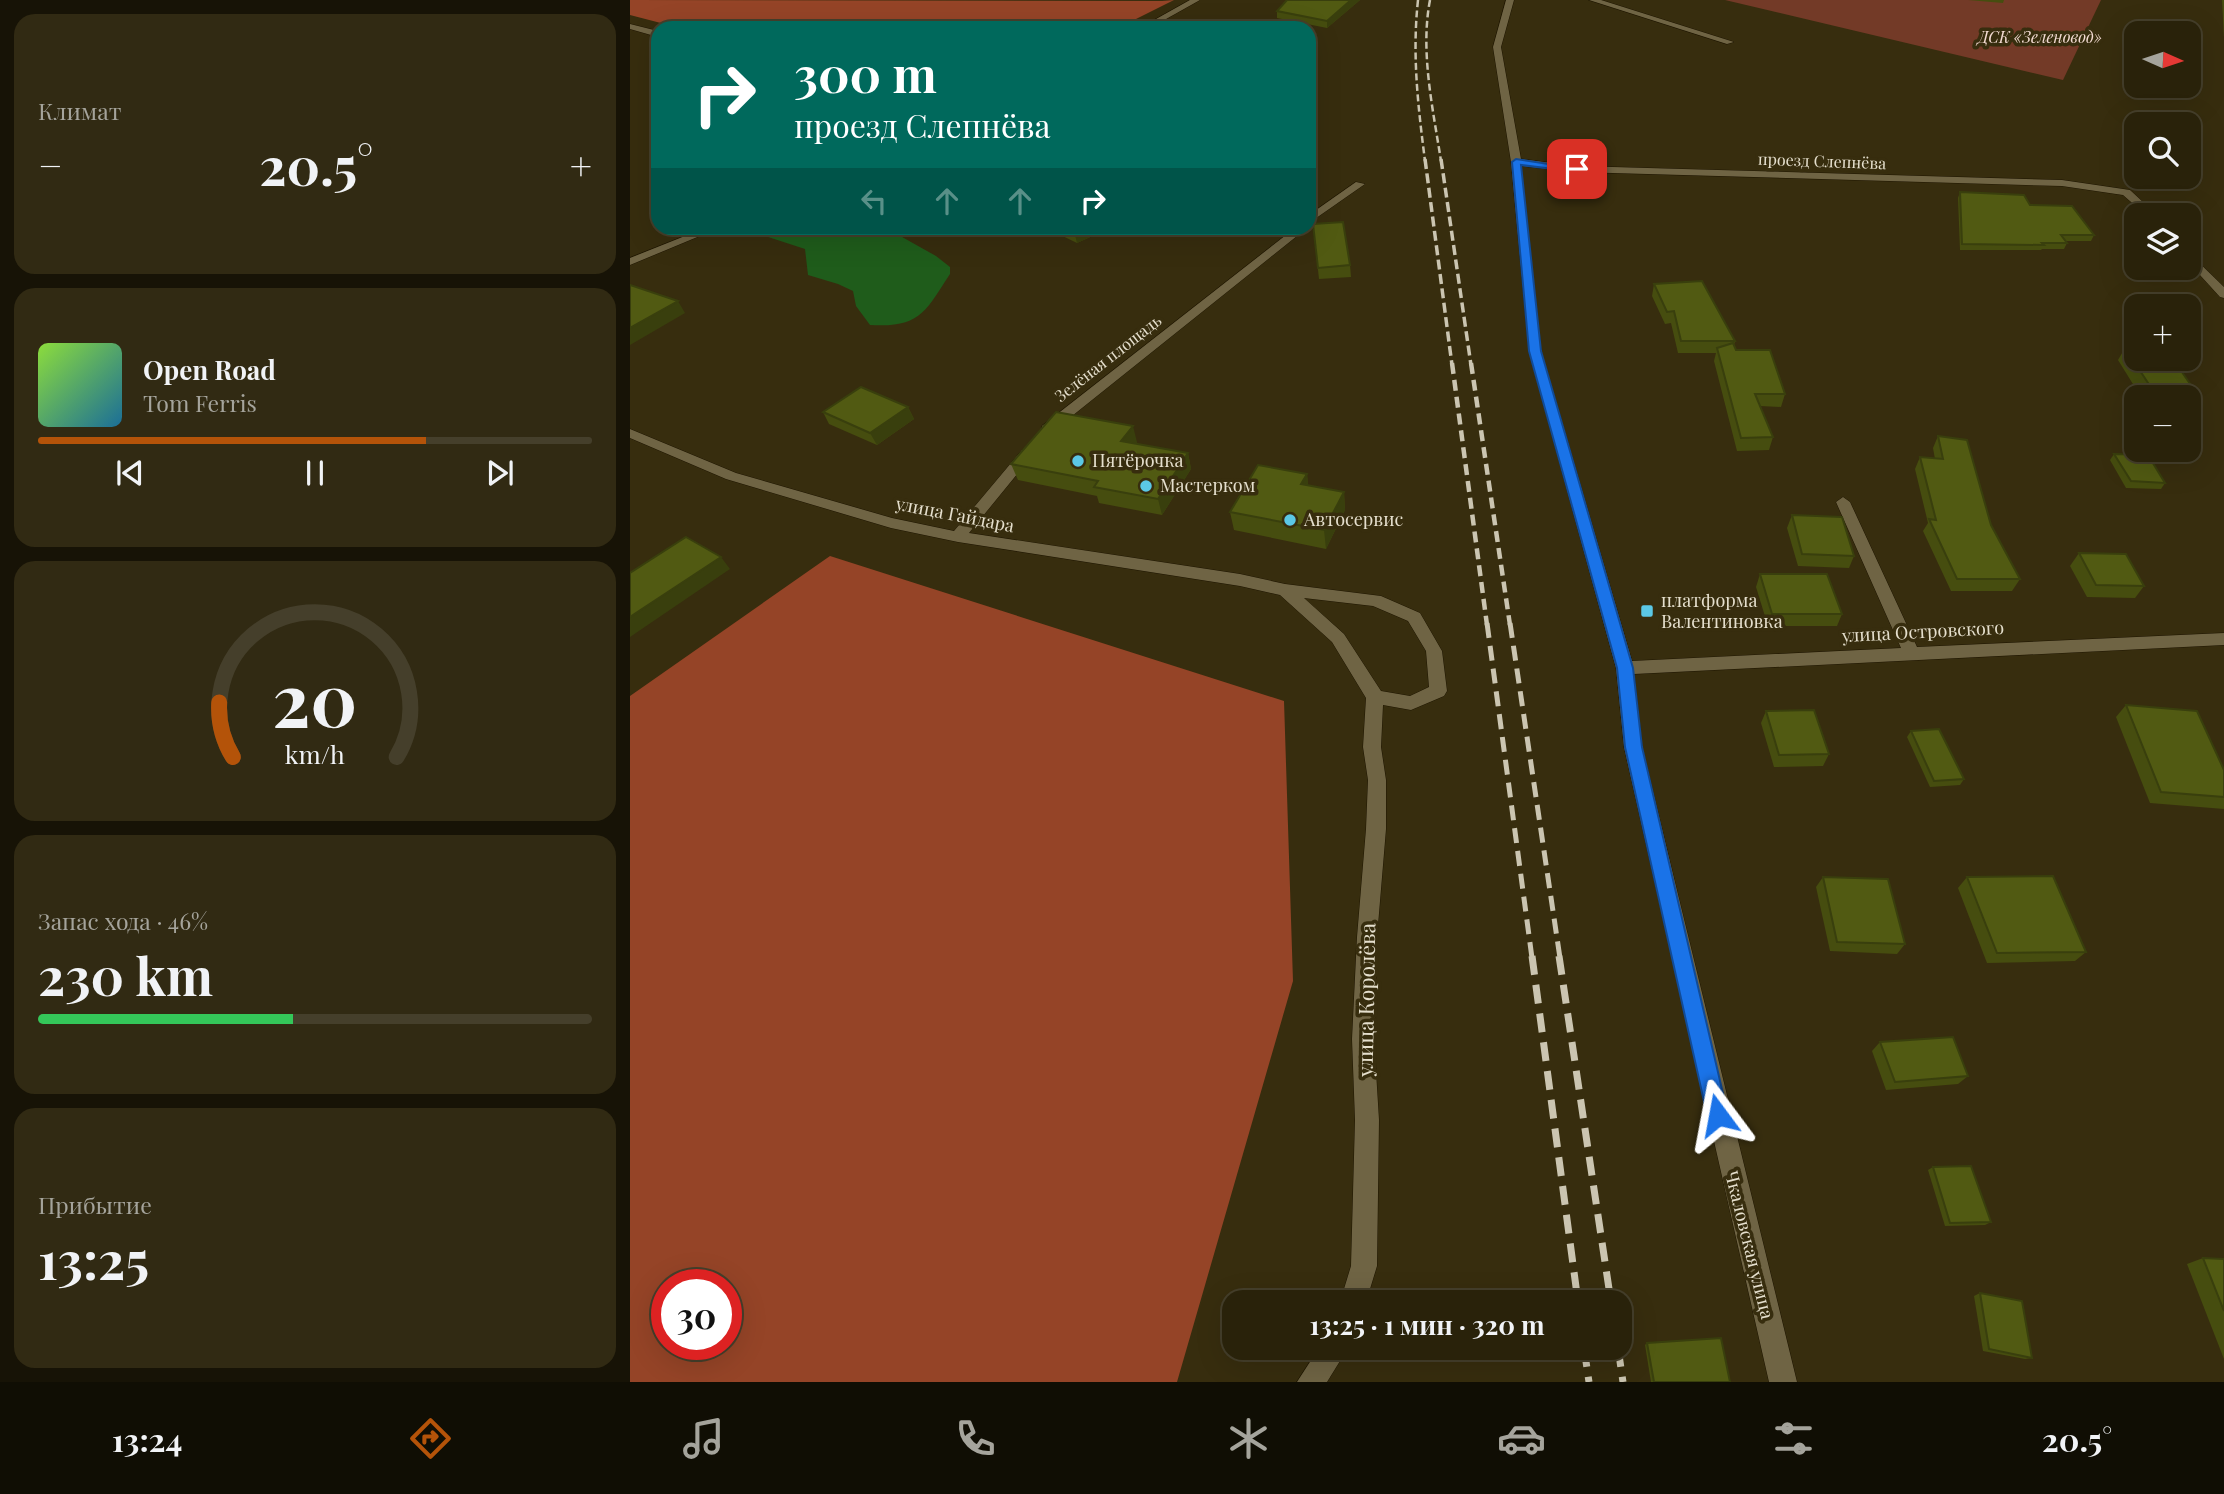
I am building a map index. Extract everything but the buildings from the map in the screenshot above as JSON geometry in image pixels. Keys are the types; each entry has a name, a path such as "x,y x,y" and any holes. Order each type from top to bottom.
{"street":[{"path":"1157,21 1196,0"},
{"name":"Чкаловская улица","path":"1510,0 1497,47 1516,162 1535,351 1625,668 1636,760 1783,1382"},
{"path":"1593,0 1730,42"},
{"path":"630,26 651,32"},
{"name":"проезд Слепнёва","path":"1516,162 1577,169 2062,183 2126,192 2138,203"},
{"path":"1316,215 1360,184"},
{"path":"630,262 696,235"},
{"name":"Зелёная площадь","path":"958,537 1044,431 1292,235"},
{"path":"2201,269 2224,294"},
{"name":"улица Гайдара","path":"630,433 731,475 891,523 958,537 1187,571 1285,590 1375,600 1414,618 1434,651 1438,691 1410,703 1375,697"},
{"path":"1843,502 1912,654"},
{"path":"1285,590 1338,638 1375,697"},
{"name":"улица Островского","path":"1625,668 2224,639"},
{"name":"улица Королёва","path":"1357,1290 1364,1266 1367,1120 1363,1039 1367,937 1376,829 1377,780 1372,747 1375,697"},
{"path":"1311,1382 1327,1360"}],"green space":[{"name":"ДСК «Зеленовод»","path":"1725,0 2101,0 2063,80"}],"shaded area":[{"path":"630,0 1174,0 1132,21 653,21 630,15"},
{"path":"762,235 898,235 936,256 950,267 950,274 927,308 919,315 900,324 870,325 856,306 853,291 808,275 805,249"},
{"path":"830,556 1284,701 1293,981 1177,1382 630,1382 630,696"}],"railway":[{"path":"1418,0 1416,61 1425,161"},
{"path":"1430,0 1427,60 1441,161"},
{"path":"1425,159 1452,365"},
{"path":"1441,159 1471,365"},
{"path":"1452,363 1487,625"},
{"path":"1471,363 1510,625"},
{"path":"1487,623 1532,958"},
{"path":"1510,623 1560,958"},
{"path":"1532,956 1576,1290"},
{"path":"1559,956 1609,1290"},
{"path":"1586,1360 1589,1382"},
{"path":"1620,1360 1623,1382"}],"place":[{"name":"Пятёрочка","path":"1078,461"},
{"name":"Мастерком","path":"1146,486"},
{"name":"Автосервис","path":"1290,520"},
{"name":"платформа Валентиновка","path":"1647,611"}],"route":[{"path":"1577,169 1516,162 1535,351 1625,668 1633,747 1718,1115"}]}
